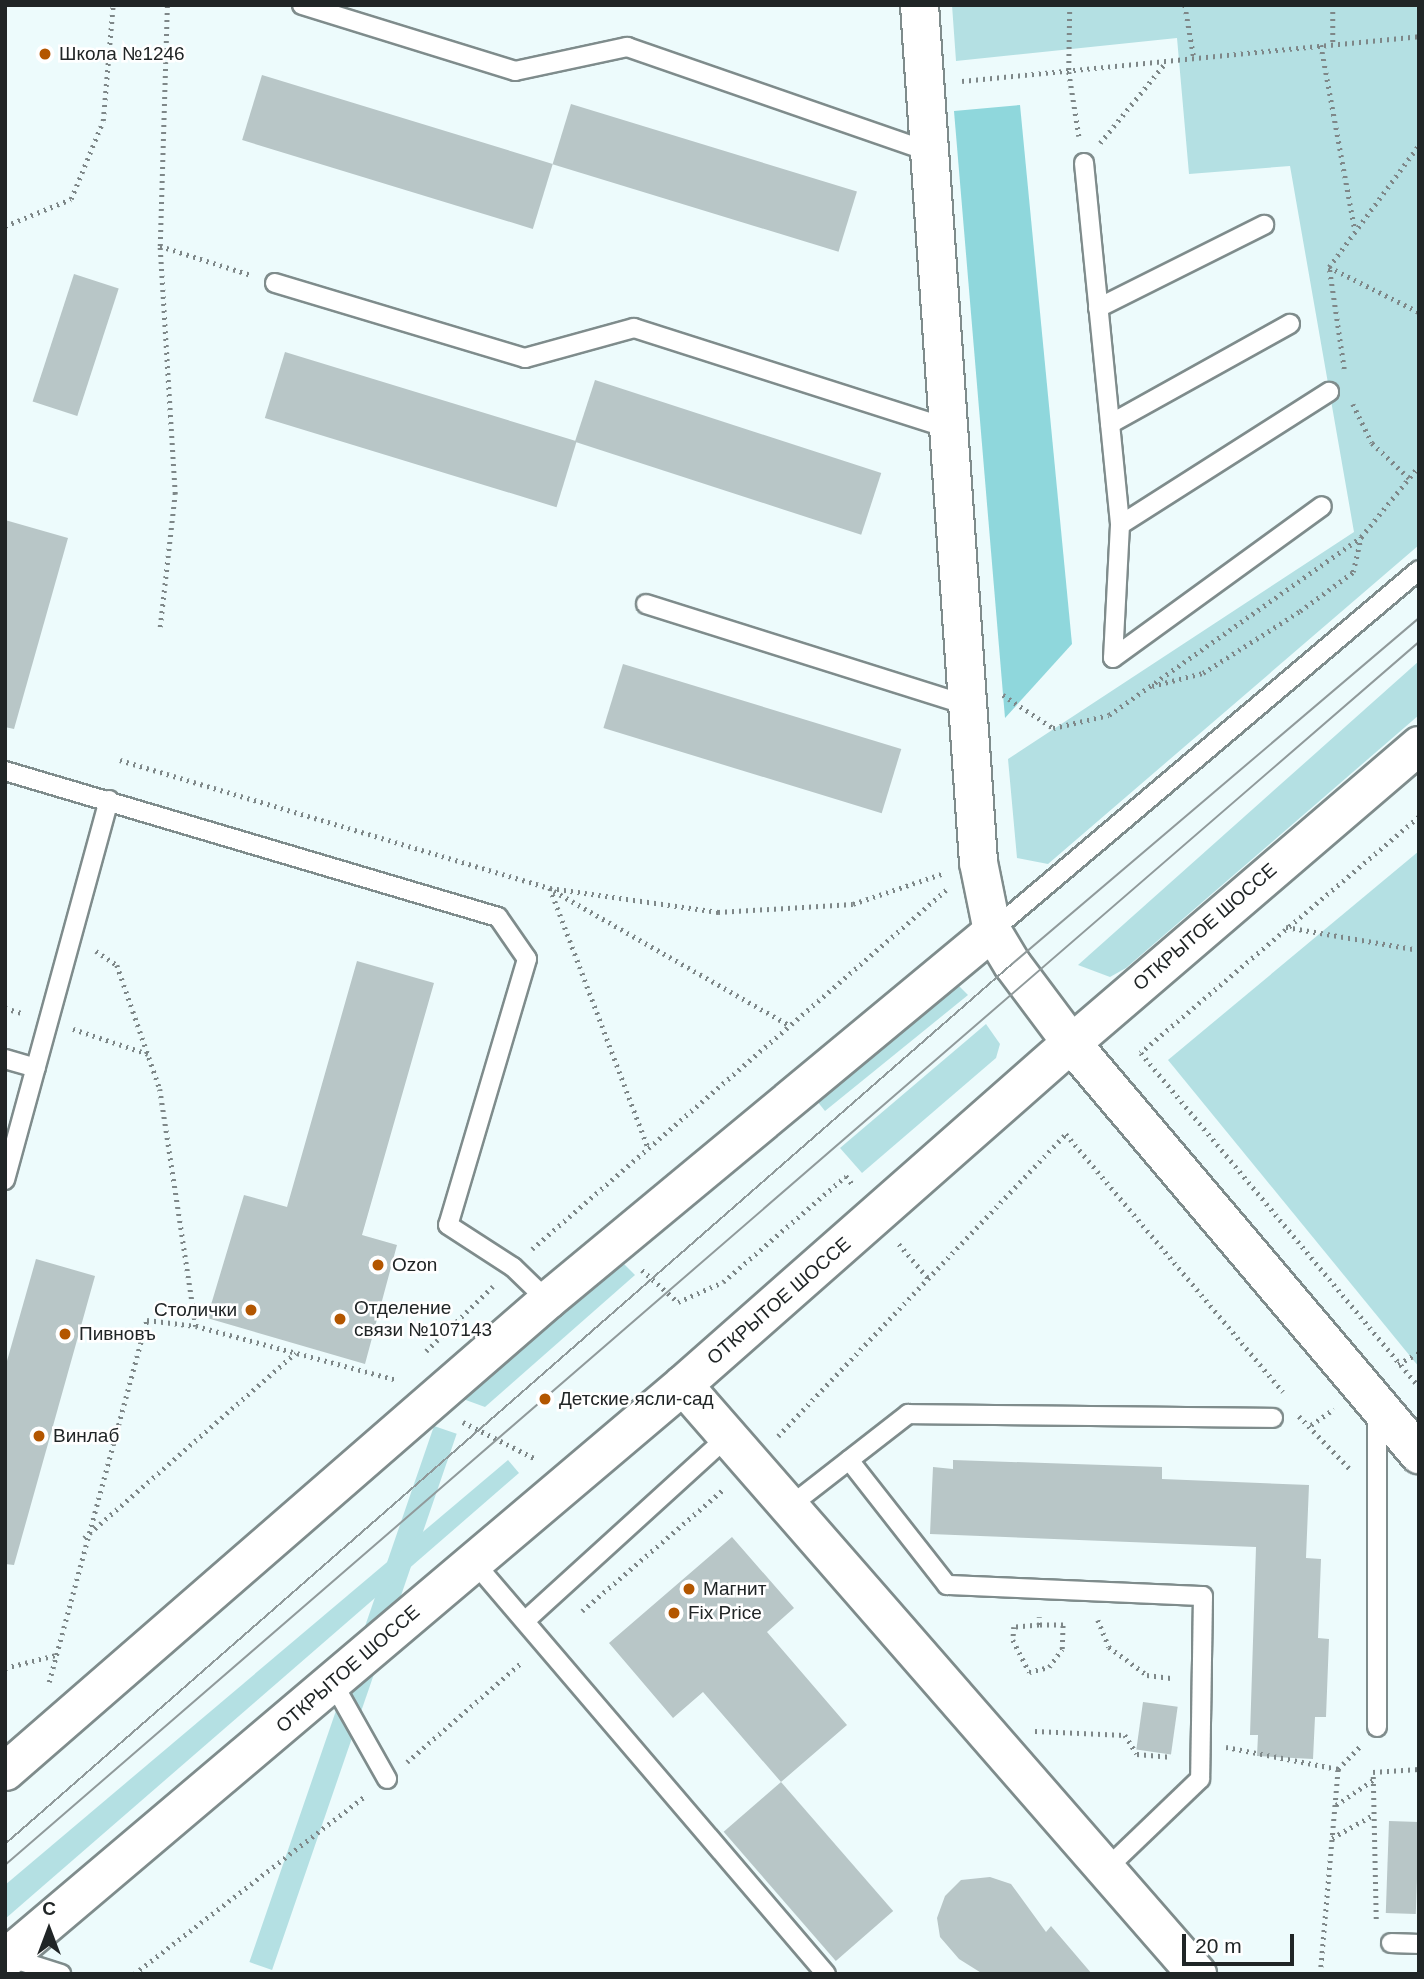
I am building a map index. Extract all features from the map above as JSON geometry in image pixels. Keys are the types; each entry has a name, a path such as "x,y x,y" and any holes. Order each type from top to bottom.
{"street":[{"path":"919,5 934,153 978,862 992,931 1071,1043 1419,1454"},
{"name":"ОТКРЫТОЕ ШОССЕ","path":"6,1958 683,1385 1071,1043 1419,745"},
{"path":"5,1771 547,1300 992,931"},
{"path":"683,1385 1197,1974"}],"lane":[{"path":"303,5 515,71 627,47 934,153"},
{"path":"1084,163 1120,525 1113,658 1322,506"},
{"path":"1098,308 1264,225"},
{"path":"275,283 524,358 634,328 950,429"},
{"path":"1110,424 1290,324"},
{"path":"1120,525 1329,392"},
{"path":"992,931 1419,570"},
{"path":"646,604 970,706"},
{"path":"5,771 498,917 527,959 448,1225 513,1266 547,1300"},
{"path":"5,1181 109,800"},
{"path":"5,1059 36,1068"},
{"path":"1377,1405 1377,1727"},
{"path":"790,1506 908,1414 1273,1418"},
{"path":"526,1620 728,1436"},
{"path":"849,1460 947,1584 1203,1596 1200,1779 1106,1869"},
{"path":"473,1561 826,1974"},
{"path":"333,1683 387,1779"},
{"path":"1391,1942 1419,1944"},
{"path":"6,1958 61,1974"}],"path":[{"path":"5,226 71,199 103,121 113,5"},
{"path":"160,627 175,494 160,246 167,5"},
{"path":"1070,5 1069,72 1084,163"},
{"path":"1185,5 1194,58"},
{"path":"1333,5 1334,44"},
{"path":"927,83 1069,72 1419,36"},
{"path":"1321,45 1355,231"},
{"path":"1084,163 1167,62"},
{"path":"1419,145 1329,267 1419,312"},
{"path":"160,246 275,283"},
{"path":"1147,688 1203,673 1300,611 1353,572 1361,537"},
{"path":"120,760 550,888 718,912 839,905 978,862"},
{"path":"1419,817 1286,927 1142,1053 1419,1387"},
{"path":"550,888 789,1026"},
{"path":"550,888 648,1148"},
{"path":"1286,927 1419,950"},
{"path":"72,934 117,965 160,1089 196,1326"},
{"path":"48,1021 148,1054"},
{"path":"766,1448 1066,1134 1286,1395"},
{"path":"636,1265 678,1302 723,1282 845,1176 860,1194"},
{"path":"895,1240 928,1278"},
{"path":"49,1682 84,1539 147,1320 196,1326 397,1380 427,1405 540,1461"},
{"path":"84,1539 295,1353"},
{"path":"1399,1363 1419,1353"},
{"path":"1294,1405 1377,1499"},
{"path":"1273,1418 1303,1416"},
{"path":"1039,1625 1040,1588"},
{"path":"1086,1591 1109,1647 1147,1675 1202,1682"},
{"path":"1039,1625 1063,1625 1062,1649 1049,1667 1029,1671 1019,1657 1014,1627 1039,1625"},
{"path":"5,1668 56,1655"},
{"path":"1320,1974 1338,1769 1377,1727"},
{"path":"1030,1730 1125,1735 1137,1754 1169,1759 1200,1742 1338,1769"},
{"path":"1391,1942 1377,1941 1373,1772 1419,1769"},
{"path":"134,1974 387,1779"},
{"path":"1335,1805 1373,1780"},
{"path":"1332,1839 1374,1814"}],"shaded area":[{"path":"952,5 1419,5 1419,545 1048,864 1017,858 1008,759 1354,532 1290,166 1189,174 1177,38 956,61"},
{"path":"1020,105 1072,644 1005,718 954,111"},
{"path":"1419,661 1419,715 1126,968 1110,977 1078,965"},
{"path":"1419,851 1419,1367 1168,1060"},
{"path":"958,985 968,995 825,1111 813,1096"},
{"path":"986,1024 1000,1044 996,1058 862,1173 840,1148"},
{"path":"623,1263 635,1275 485,1407 463,1399"},
{"path":"434,1426 457,1434 272,1970 249,1962"},
{"path":"508,1460 519,1473 5,1919 5,1885"}],"building":[{"path":"262,75 553,164 533,229 242,140"},
{"path":"571,104 857,191 839,252 553,164"},
{"path":"74,274 119,289 77,416 33,401"},
{"path":"285,352 577,441 556,507 265,418"},
{"path":"595,380 881,473 861,535 575,442"},
{"path":"5,520 68,538 14,729 5,727"},
{"path":"623,664 901,749 882,813 603,728"},
{"path":"357,961 434,983 362,1235 397,1245 365,1364 207,1318 244,1195 287,1207"},
{"path":"36,1259 95,1276 14,1565 5,1564 5,1368"},
{"path":"953,1460 1162,1467 1162,1479 1309,1485 1306,1558 1321,1559 1318,1638 1329,1639 1326,1717 1315,1717 1313,1759 1257,1756 1258,1735 1250,1735 1256,1547 930,1534 933,1467 953,1469"},
{"path":"732,1537 794,1608 767,1632 847,1725 781,1782 703,1692 673,1718 609,1643"},
{"path":"1143,1702 1178,1707 1171,1754 1136,1750"},
{"path":"781,1782 893,1911 836,1961 724,1832"},
{"path":"1389,1821 1419,1822 1416,1914 1386,1913"},
{"path":"990,1877 1011,1884 1046,1932 1051,1926 1092,1974 983,1974 959,1959 940,1937 937,1918 945,1896 961,1880"}],"tram line":[{"path":"5,1844 1012,964 1419,618"},
{"path":"5,1865 1419,642"}],"place":[{"name":"Школа №1246","path":"45,54"},
{"name":"Ozon","path":"378,1265"},
{"name":"Столички","path":"251,1310"},
{"name":"Отделение связи №107143","path":"340,1319"},
{"name":"Пивновъ","path":"65,1334"},
{"name":"Детские ясли-сад","path":"545,1399"},
{"name":"Винлаб","path":"39,1436"},
{"name":"Магнит","path":"689,1589"},
{"name":"Fix Price","path":"674,1613"}]}
